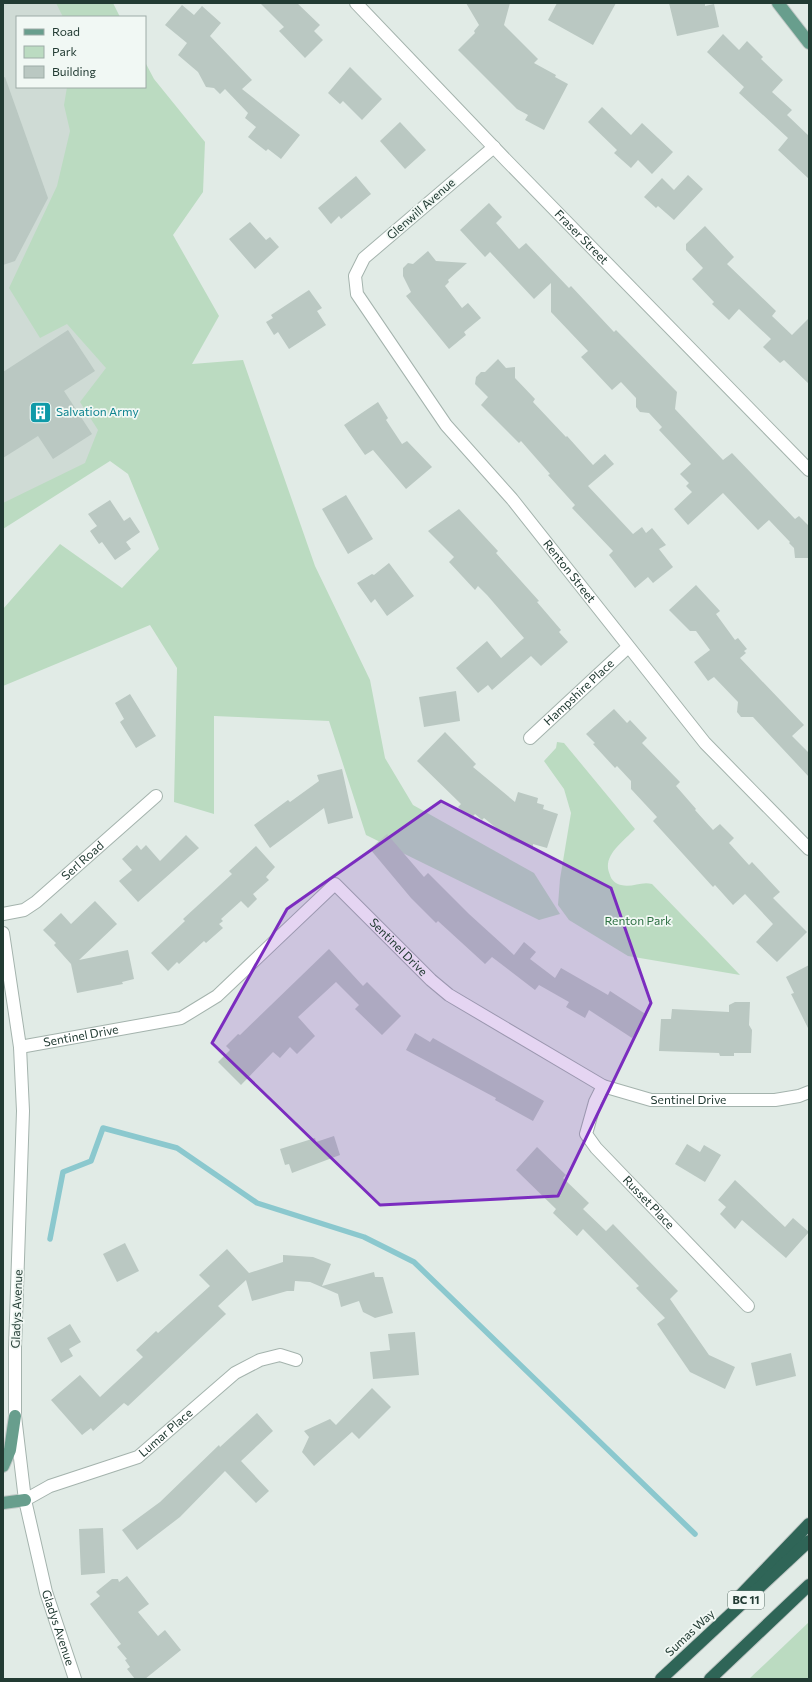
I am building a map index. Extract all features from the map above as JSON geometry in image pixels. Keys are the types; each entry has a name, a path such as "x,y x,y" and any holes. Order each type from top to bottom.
{"highway":[{"path":"682,1659 767,1566 809,1524"},
{"name":"Sumas Way","path":"661,1679 809,1541"},
{"name":"BC 11","path":"710,1679 809,1584"}],"main road":[{"path":"778,3 809,43"},
{"path":"3,1466 10,1450 15,1416"},
{"path":"3,1503 25,1500"}],"street":[{"name":"Fraser Street","path":"356,3 494,147 809,470"},
{"name":"Glenwill Avenue","path":"355,276 364,258 494,147"},
{"name":"Renton Street","path":"355,276 357,294 446,425 512,499 705,743 809,849"},
{"name":"Hampshire Place","path":"530,738 628,647"},
{"name":"Serl Road","path":"3,914 24,910 36,902 156,796"},
{"name":"Sentinel Drive","path":"20,1047 180,1018 217,996 335,884 431,980 449,995 602,1086 651,1100 775,1100 799,1096 809,1092"},
{"name":"Gladys Avenue","path":"3,933 20,1047 24,1111 15,1348 15,1416 25,1500 46,1592 75,1679"},
{"name":"Russet Place","path":"602,1086 595,1102 586,1134 596,1148 748,1306"},
{"name":"Lumar Place","path":"25,1500 50,1486 138,1457 235,1373 260,1360 280,1355 296,1360"}],"highlighted area":[{"path":"441,801 611,888 651,1003 558,1196 380,1205 212,1043 287,909"}],"shaded area":[{"path":"3,3 83,3 91,16 16,16 16,88 135,88 153,378 101,463 3,511"}],"green space":[{"path":"56,3 113,3 120,16 62,16"},
{"path":"146,64 154,79 205,142 203,192 173,235 219,316 192,364 243,360 315,566 370,680 385,758 413,805 534,873 560,914 539,920 366,835 329,721 214,716 214,814 174,802 177,668 150,625 3,686 3,609 60,544 122,588 159,549 128,474 110,461 3,529 3,503 85,463 98,430 80,402 106,368 67,324 40,338 9,288 57,186 70,131 64,105 67,88 146,88"},
{"name":"Renton Park","path":"557,742 564,743 635,829 619,844 608,862 608,868 613,880 617,884 625,886 644,883 652,884 740,975 628,956 569,920 558,905 560,879 571,813 564,789 544,761 556,748"},
{"path":"809,1622 809,1679 749,1679"}],"building":[{"path":"260,3 297,3 320,25 314,31 323,40 305,58 279,31 284,27"},
{"path":"466,3 510,3 504,25 538,59 534,63 556,75 555,77 568,84 544,130 525,120 528,115 517,109 458,50 475,33 474,31 479,25"},
{"path":"557,3 616,3 593,45 548,20"},
{"path":"669,3 705,3 705,6 714,4 719,27 677,36"},
{"path":"182,5 194,15 202,6 221,23 210,36 252,80 242,89 300,135 281,159 268,149 266,151 248,137 256,127 245,118 248,113 225,89 220,94 214,88 206,87 198,72 178,55 187,43 165,25"},
{"path":"723,34 739,50 747,41 763,57 761,59 783,80 772,92 792,110 787,115 809,136 809,179 778,150 788,138 739,93 744,87 707,52"},
{"path":"350,67 382,99 362,120 343,101 340,104 328,93"},
{"path":"5,77 48,198 15,261 3,265 3,78"},
{"path":"602,107 631,135 642,123 673,152 652,174 638,160 631,168 614,153 617,150 588,122"},
{"path":"400,122 426,150 405,169 380,141"},
{"path":"688,175 703,189 674,220 658,206 656,208 644,197 662,178 674,190"},
{"path":"356,176 371,194 341,219 339,216 331,224 318,208"},
{"path":"489,203 502,217 496,223 519,249 526,243 569,288 571,286 614,332 616,330 677,392 675,409 723,460 732,453 795,519 799,516 809,526 809,558 795,558 794,548 789,543 790,542 769,520 758,530 723,493 688,525 674,509 692,492 686,486 689,483 680,474 691,464 659,430 662,427 649,413 640,412 636,407 636,398 621,382 612,390 581,357 588,351 551,312 551,283 534,299 490,252 485,257 460,230"},
{"path":"250,222 266,240 270,237 279,247 255,269 229,239"},
{"path":"705,226 734,257 727,264 776,311 772,316 792,335 809,318 809,384 784,360 780,363 763,347 771,339 739,309 729,320 712,304 714,302 692,279 703,268 686,250 686,244"},
{"path":"428,251 436,261 467,263 448,280 449,282 445,286 462,308 468,303 481,318 464,332 466,335 449,349 406,296 411,292 403,276 403,268 408,263 413,264"},
{"path":"309,290 322,308 317,311 326,325 289,349 278,332 274,335 266,322 273,318 271,315"},
{"name":"Salvation Army","path":"68,330 95,371 64,391 92,434 53,459 38,436 3,458 3,372"},
{"path":"498,359 506,368 515,367 515,378 535,399 533,402 593,465 605,454 614,464 588,486 633,534 642,527 646,533 652,528 666,545 659,549 673,567 653,583 648,577 635,588 609,555 613,551 572,508 575,505 548,475 550,474 521,441 519,443 481,405 488,397 475,384 476,377 481,372 485,372"},
{"path":"378,402 388,418 386,420 402,444 407,441 432,467 406,489 373,450 365,455 344,425"},
{"path":"346,495 373,539 348,554 322,509"},
{"path":"110,500 124,521 130,517 140,532 126,542 131,549 115,560 102,542 99,544 90,531 97,526 88,514"},
{"path":"459,509 498,551 496,553 539,601 537,602 561,630 559,632 568,642 541,666 531,656 492,690 488,685 478,693 456,668 487,641 501,658 524,638 487,595 478,586 475,590 449,562 454,557 428,531"},
{"path":"389,563 414,596 387,616 375,599 371,603 357,583 372,574 374,575"},
{"path":"696,585 720,611 716,614 735,640 738,638 747,649 744,651 746,653 740,658 804,725 792,736 809,753 809,777 753,717 741,717 737,712 738,702 714,677 708,681 694,662 710,650 696,631 690,631 669,610"},
{"path":"456,691 460,721 424,727 419,697"},
{"path":"130,694 156,736 136,748 120,722 124,719 115,703"},
{"path":"614,709 627,723 630,720 647,738 642,743 680,782 676,786 713,830 720,824 734,838 729,843 749,865 752,862 780,892 773,898 807,932 777,962 756,942 773,924 745,894 733,905 715,885 713,887 653,821 657,817 631,789 631,781 617,766 615,768 586,734"},
{"path":"445,732 476,764 473,767 515,802 518,792 538,798 537,803 544,805 543,809 558,814 547,848 533,844 533,847 511,840 484,818 482,820 475,814 471,819 458,807 461,804 417,761"},
{"path":"342,769 353,818 328,824 324,808 270,848 254,825 288,800 290,802 319,781 317,775"},
{"path":"387,834 424,877 428,873 469,914 514,955 524,942 536,952 530,959 555,978 561,968 608,995 610,991 647,1015 632,1038 589,1010 585,1018 566,1007 569,1002 539,985 535,990 492,957 485,964 438,921 436,923 411,898 370,849"},
{"path":"186,835 199,848 138,902 119,881 132,870 122,859 137,845 141,850 146,845 160,861"},
{"path":"256,846 275,867 266,877 269,880 253,894 257,899 248,908 241,901 221,919 223,921 219,924 223,928 206,943 204,941 179,964 177,962 168,971 151,953 185,921 183,919 232,874 229,871"},
{"path":"95,901 117,924 79,960 128,950 134,979 122,982 123,984 77,993 71,964 54,945 56,943 43,930 61,913 71,924"},
{"path":"329,949 363,986 367,982 401,1016 382,1035 355,1009 359,1005 336,982 298,1017 315,1036 297,1054 290,1047 280,1058 273,1052 241,1085 218,1062 230,1050 226,1046 238,1034 240,1035"},
{"path":"809,965 809,1030 791,994 794,993 786,977"},
{"path":"735,1002 750,1002 749,1025 752,1030 751,1053 734,1053 734,1056 720,1056 719,1053 659,1051 661,1019 671,1019 672,1009 729,1012 729,1005"},
{"path":"415,1033 430,1042 433,1038 544,1101 533,1121 495,1100 496,1098 406,1050"},
{"path":"334,1136 340,1155 292,1173 289,1164 285,1165 280,1149 315,1138 316,1142"},
{"path":"687,1144 700,1152 704,1145 721,1155 705,1182 675,1164"},
{"path":"537,1147 566,1175 563,1178 589,1203 583,1209 606,1231 613,1224 678,1291 670,1299 709,1355 735,1367 725,1389 690,1372 657,1324 665,1318 636,1288 639,1286 583,1229 577,1236 553,1213 556,1209 516,1170"},
{"path":"735,1180 785,1227 793,1218 809,1232 786,1258 742,1220 735,1229 720,1214 726,1207 718,1200"},
{"path":"125,1243 139,1271 117,1282 103,1254"},
{"path":"227,1249 249,1273 283,1262 283,1255 313,1257 331,1264 322,1286 374,1272 375,1277 383,1277 393,1313 375,1318 363,1312 359,1301 341,1307 338,1294 310,1282 295,1281 294,1291 287,1291 252,1301 246,1280 218,1306 226,1314 128,1406 124,1403 93,1431 91,1428 82,1435 51,1400 80,1375 100,1397 143,1357 136,1350 156,1331 158,1333 210,1286 199,1275"},
{"path":"70,1324 81,1342 69,1349 73,1356 61,1363 47,1338"},
{"path":"415,1332 419,1375 373,1379 370,1352 390,1350 388,1334"},
{"path":"791,1353 796,1376 756,1386 751,1363"},
{"path":"372,1388 391,1407 359,1439 352,1432 314,1466 302,1452 309,1437 304,1431 330,1419 336,1425"},
{"path":"257,1413 273,1431 241,1461 269,1491 256,1503 225,1471 180,1517 137,1550 122,1530 160,1502 219,1445 220,1447"},
{"path":"103,1528 105,1573 81,1575 79,1529"},
{"path":"127,1576 149,1604 138,1612 158,1636 165,1630 181,1650 145,1679 135,1679 127,1669 130,1667 125,1660 127,1659 117,1647 121,1644 90,1604 100,1596 96,1592 112,1579 118,1579 119,1582"}],"waterway":[{"path":"50,1239 63,1172 91,1161 103,1128 177,1148 257,1203 364,1237 414,1262 695,1534"}],"place":[{"name":"Salvation Army","path":"40,412"}]}
